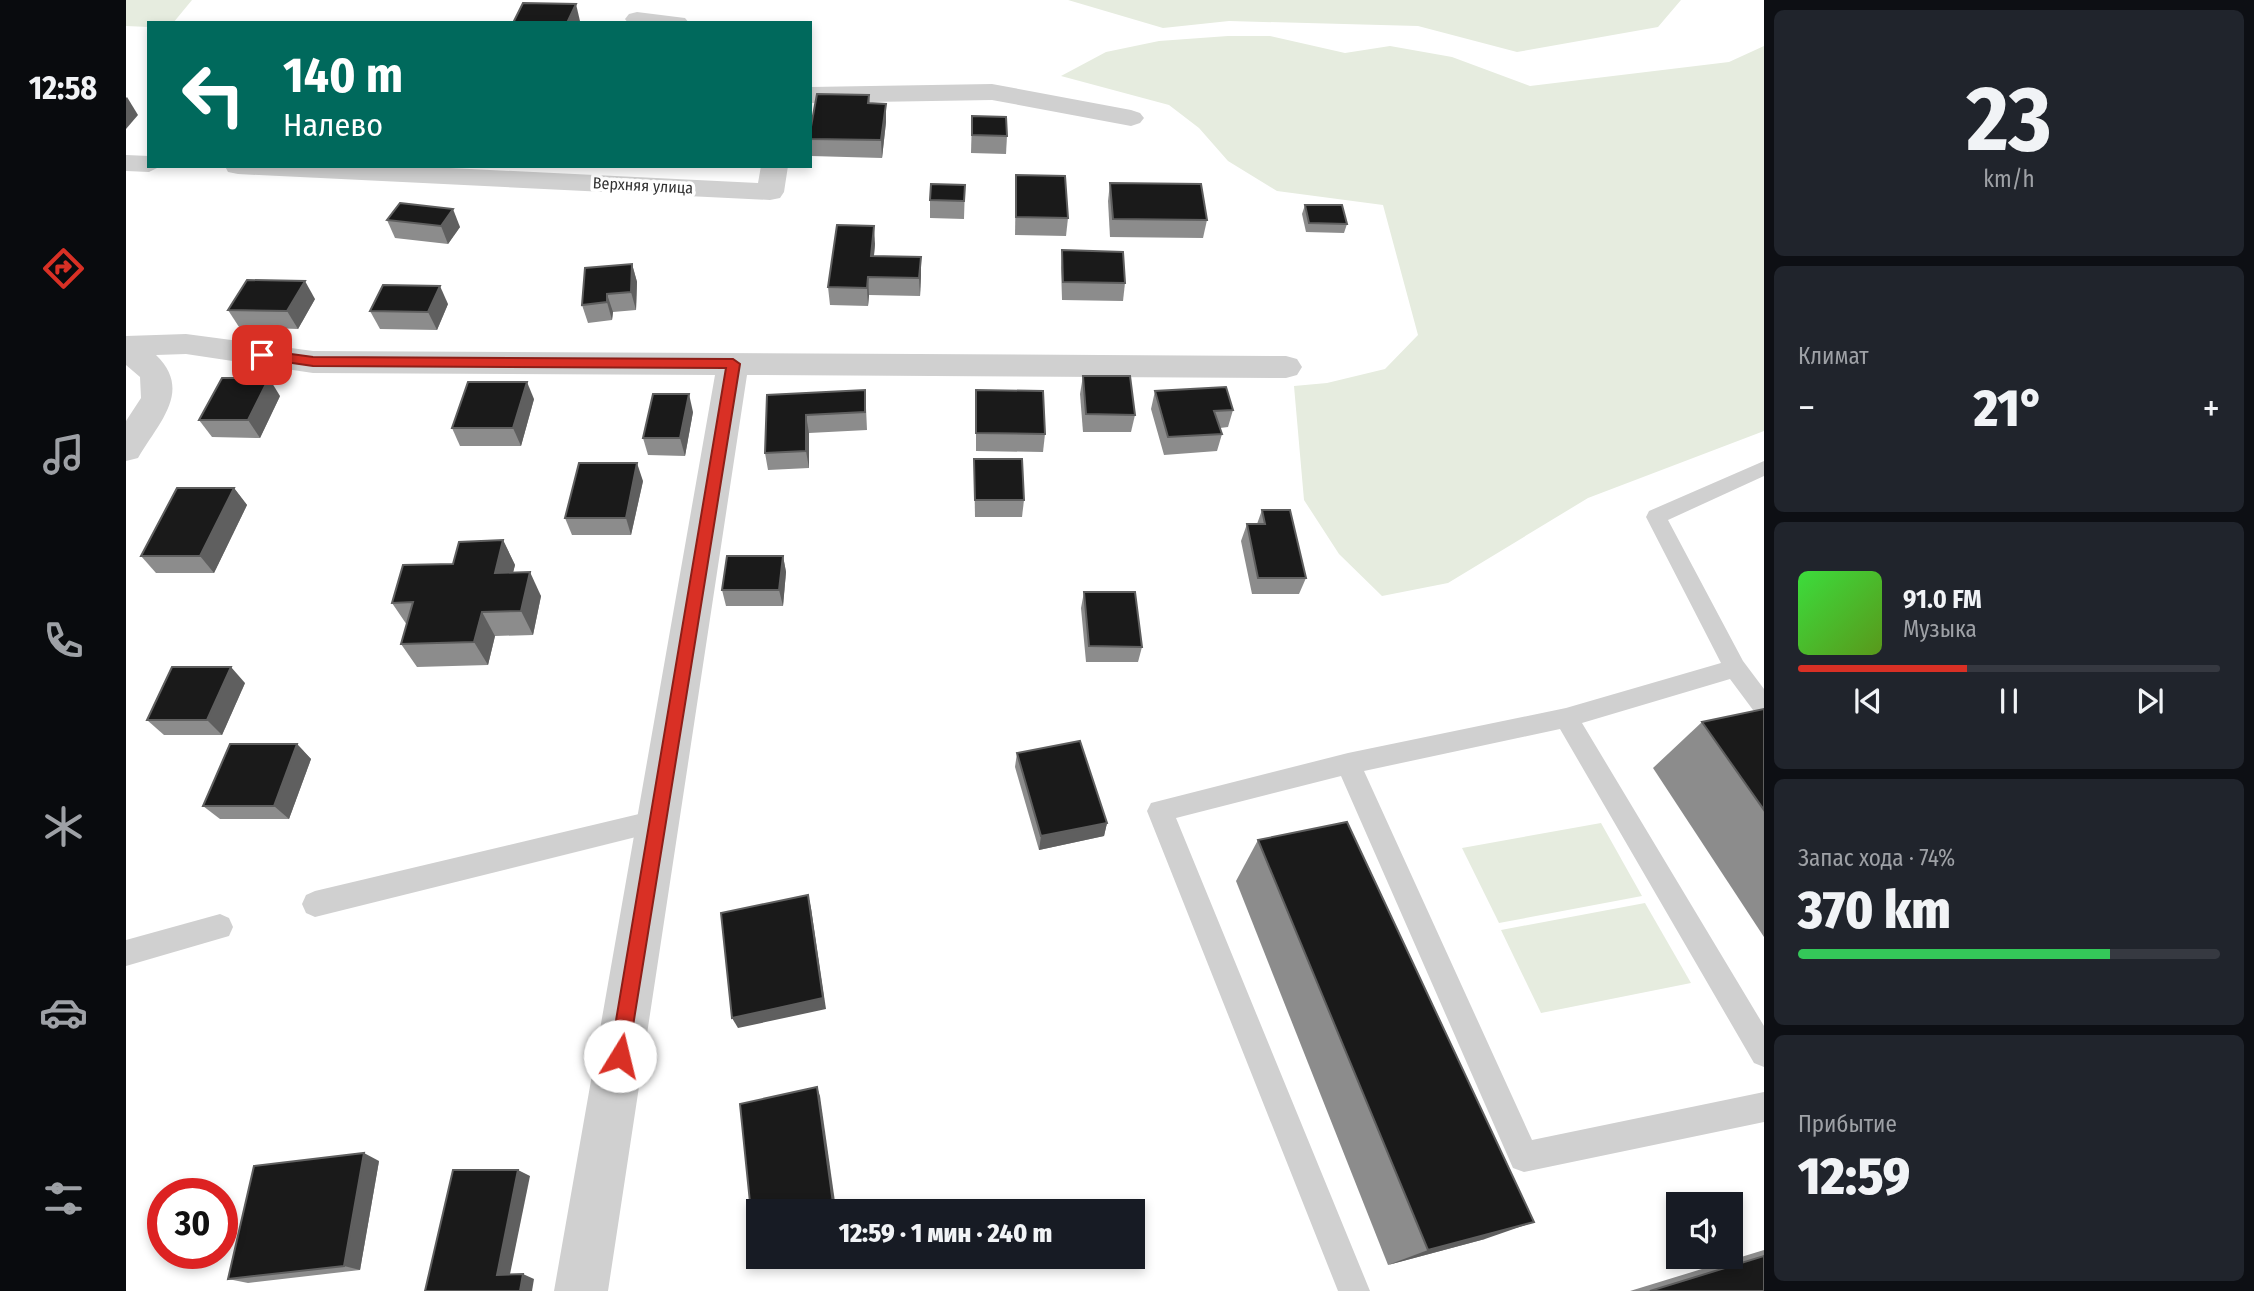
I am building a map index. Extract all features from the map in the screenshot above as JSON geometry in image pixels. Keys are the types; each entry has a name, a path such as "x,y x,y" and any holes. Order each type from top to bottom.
{"street":[{"path":"637,19 657,21"},
{"path":"812,94 992,92 1131,118"},
{"path":"126,163 147,164"},
{"name":"Верхняя улица","path":"279,168 770,192 775,168"},
{"path":"126,346 186,344 313,362 1286,367"},
{"path":"126,354 141,359 156,374 157,398 126,449"},
{"path":"581,1291 733,364"}],"lane":[{"path":"1764,468 1657,517 1735,668 1764,707"},
{"path":"1354,1291 1160,811 1348,764 1566,719 1735,668"},
{"path":"1566,719 1764,1053"},
{"path":"1348,764 1524,1157 1764,1107"},
{"path":"315,904 660,820"},
{"path":"126,953 220,928"}],"shaded area":[{"path":"126,0 192,0 175,21 147,21 147,27 126,26"},
{"path":"1068,0 1681,0 1658,27 1517,52 1418,26 1229,21 1163,28"},
{"path":"1270,36 1345,53 1390,46 1452,57 1530,86 1729,62 1764,46 1764,431 1588,498 1448,583 1382,596 1339,554 1304,500 1294,386 1327,383 1385,369 1418,335 1383,205 1277,191 1228,161 1199,128 1169,105 1061,76 1106,52 1159,41"},
{"path":"1601,823 1642,896 1499,923 1462,848"},
{"path":"1645,903 1691,983 1541,1013 1501,930"}],"building":[{"path":"523,3 576,4 568,21 514,21"},
{"path":"817,94 869,95 868,103 886,104 881,140 812,139"},
{"path":"972,116 1006,117 1007,136 972,135"},
{"path":"1016,175 1065,176 1068,218 1016,217"},
{"path":"1110,183 1201,184 1207,220 1113,219"},
{"path":"931,184 965,185 964,201 930,200"},
{"path":"400,203 453,209 441,226 387,220"},
{"path":"1305,205 1342,205 1347,224 1309,223"},
{"path":"837,225 874,226 871,256 921,257 919,278 868,277 867,288 828,287"},
{"path":"1062,250 1123,252 1125,283 1063,282"},
{"path":"632,264 631,292 607,294 607,302 582,305 585,268"},
{"path":"247,280 305,281 287,311 228,310"},
{"path":"383,285 440,286 428,312 370,311"},
{"path":"1083,376 1130,376 1135,415 1086,414"},
{"path":"222,378 269,378 248,420 199,420"},
{"path":"468,382 527,382 513,428 452,428"},
{"path":"1226,387 1233,410 1214,411 1222,434 1168,437 1155,391"},
{"path":"865,390 865,412 806,415 806,451 765,453 767,395"},
{"path":"976,390 1043,391 1045,434 976,433"},
{"path":"653,394 689,394 680,438 643,438"},
{"path":"974,459 1022,459 1024,500 975,500"},
{"path":"579,463 637,463 626,518 565,518"},
{"path":"177,488 234,488 200,556 141,556"},
{"path":"1262,510 1290,510 1306,578 1258,578 1247,524 1265,524"},
{"path":"503,540 495,573 530,572 521,611 482,612 474,642 401,644 413,602 392,603 403,565 453,564 459,542"},
{"path":"727,556 783,556 779,590 722,590"},
{"path":"1084,592 1135,592 1142,647 1089,646"},
{"path":"172,667 231,667 207,720 147,720"},
{"path":"1764,709 1764,810 1702,722"},
{"path":"1080,741 1107,823 1041,836 1017,753"},
{"path":"230,744 297,744 274,806 203,806"},
{"path":"1347,822 1534,1222 1428,1250 1258,840"},
{"path":"808,895 823,998 732,1018 721,913"},
{"path":"817,1087 832,1199 750,1199 740,1104"},
{"path":"364,1153 344,1266 228,1279 230,1269 238,1269 238,1236 254,1166"},
{"path":"453,1170 518,1170 497,1275 523,1274 520,1291 425,1291"},
{"path":"1764,1256 1764,1291 1650,1291 1722,1269 1743,1269 1743,1262"}],"route":[{"path":"262,355 313,362 733,364 620,1056"}]}
